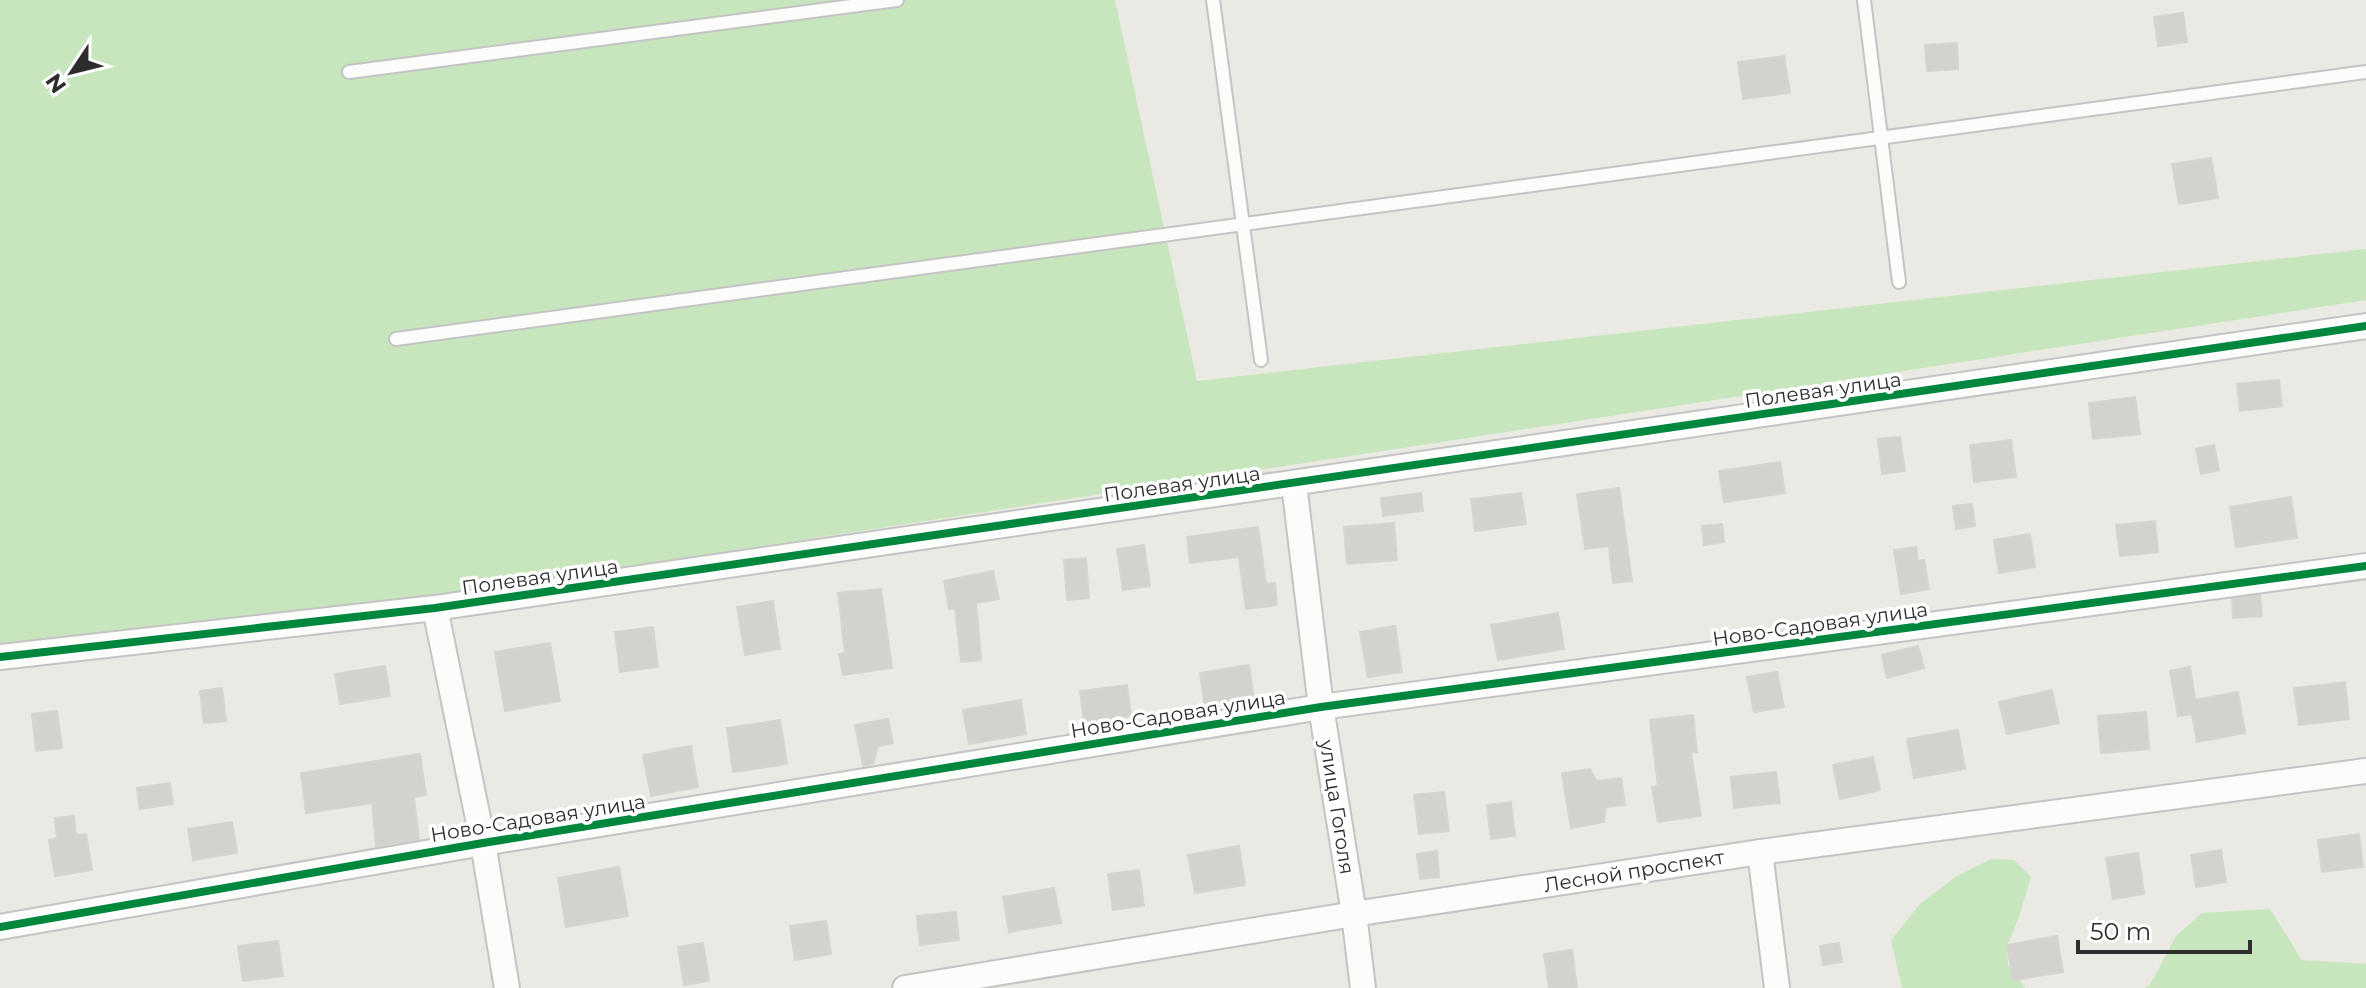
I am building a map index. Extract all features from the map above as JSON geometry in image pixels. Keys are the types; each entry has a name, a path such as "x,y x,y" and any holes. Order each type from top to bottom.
{"street":[{"name":"Полевая улица","path":"0,657 435,608 2366,326"},
{"name":"улица Гоголя","path":"1294,484 1321,707 1363,988"},
{"name":"Ново-Садовая улица","path":"0,927 483,843 1321,707 2366,566"},
{"path":"435,608 483,843 507,988"},
{"name":"Лесной проспект","path":"918,987 1354,914 1760,852 2366,771"},
{"path":"1760,852 1777,988"}],"lane":[{"path":"349,72 897,0"},
{"path":"1213,0 1261,360"},
{"path":"1864,0 1899,282"},
{"path":"396,339 2366,72"}],"green space":[{"path":"0,0 1115,0 1197,381 2366,249 2366,300 0,663"},
{"path":"1991,859 2014,860 2031,877 2007,945 2008,965 2025,988 1902,988 1891,940 1921,903 1957,876"},
{"path":"2270,909 2302,960 2366,964 2366,988 2144,988 2150,985 2176,936 2202,913"}],"building":[{"path":"2183,13 2187,42 2158,46 2154,17"},
{"path":"1957,43 1958,69 1927,71 1925,45"},
{"path":"1784,56 1790,93 1743,99 1738,62"},
{"path":"2211,158 2218,198 2179,204 2172,164"},
{"path":"2279,380 2282,406 2240,411 2237,384"},
{"path":"2135,397 2140,434 2093,439 2089,403"},
{"path":"1900,437 1905,471 1882,474 1878,439"},
{"path":"2011,440 2016,477 1974,482 1970,445"},
{"path":"2214,445 2219,470 2201,474 2196,449"},
{"path":"1780,462 1785,493 1724,502 1719,471"},
{"path":"1619,488 1632,581 1613,583 1609,546 1585,549 1577,494"},
{"path":"1421,493 1423,511 1383,516 1381,498"},
{"path":"1521,493 1526,524 1475,531 1471,499"},
{"path":"2291,497 2297,538 2236,547 2230,507"},
{"path":"1972,504 1975,526 1956,529 1953,506"},
{"path":"2155,521 2158,552 2120,556 2116,525"},
{"path":"1394,523 1397,560 1347,564 1344,527"},
{"path":"1722,524 1724,542 1704,545 1702,526"},
{"path":"1258,527 1266,584 1275,583 1277,605 1246,609 1239,557 1190,563 1187,537"},
{"path":"2030,534 2035,567 1999,573 1994,540"},
{"path":"1144,545 1150,586 1123,590 1117,549"},
{"path":"1916,547 1918,561 1924,560 1929,589 1901,594 1894,550"},
{"path":"1086,558 1089,598 1067,600 1064,560"},
{"path":"993,571 999,599 976,603 981,660 961,662 955,608 949,609 944,581"},
{"path":"881,589 892,668 843,675 839,654 845,653 838,593"},
{"path":"2260,595 2262,616 2233,618 2232,599"},
{"path":"773,601 780,649 745,655 737,607"},
{"path":"1558,613 1564,649 1498,660 1491,625"},
{"path":"1395,626 1402,672 1368,677 1360,632"},
{"path":"653,627 658,667 620,672 615,632"},
{"path":"550,643 560,701 505,711 495,652"},
{"path":"1918,646 1924,668 1887,678 1882,655"},
{"path":"1249,665 1254,700 1205,707 1200,673"},
{"path":"385,666 390,696 340,704 335,674"},
{"path":"2190,667 2195,700 2238,692 2245,733 2197,742 2192,714 2178,716 2170,671"},
{"path":"1777,672 1784,707 1754,712 1747,677"},
{"path":"2345,682 2349,719 2299,725 2294,688"},
{"path":"1127,685 1131,716 1084,722 1080,691"},
{"path":"222,688 226,721 204,723 200,691"},
{"path":"2052,690 2059,723 2007,734 1999,702"},
{"path":"1021,700 1026,734 969,744 963,710"},
{"path":"57,711 62,748 36,751 32,714"},
{"path":"2146,712 2149,749 2101,753 2098,716"},
{"path":"1693,715 1697,752 1691,753 1701,816 1658,822 1652,787 1658,786 1650,720"},
{"path":"888,719 893,743 878,746 873,764 863,766 855,725"},
{"path":"780,720 787,764 733,772 727,728"},
{"path":"1958,730 1965,769 1914,778 1907,739"},
{"path":"691,746 698,787 651,796 643,755"},
{"path":"420,754 426,795 414,797 419,839 376,846 372,803 306,813 301,773"},
{"path":"1873,757 1880,790 1840,799 1833,765"},
{"path":"1590,769 1596,781 1621,778 1625,805 1606,807 1604,822 1571,828 1562,773"},
{"path":"1776,772 1780,803 1734,808 1731,777"},
{"path":"170,783 173,804 140,809 137,788"},
{"path":"1444,792 1449,831 1419,834 1414,795"},
{"path":"1511,802 1515,836 1491,839 1487,805"},
{"path":"74,816 76,835 86,834 92,870 55,876 49,840 57,838 55,818"},
{"path":"232,822 237,853 193,860 188,829"},
{"path":"2359,834 2363,867 2322,872 2318,840"},
{"path":"1239,846 1245,885 1195,893 1188,855"},
{"path":"2221,850 2226,882 2196,887 2191,855"},
{"path":"1437,851 1439,877 1420,879 1417,854"},
{"path":"2138,853 2144,894 2113,899 2106,858"},
{"path":"619,867 628,916 566,927 558,878"},
{"path":"1139,870 1144,906 1113,910 1108,874"},
{"path":"1054,888 1061,923 1009,932 1003,897"},
{"path":"956,912 959,940 920,945 917,916"},
{"path":"826,921 831,954 795,960 790,926"},
{"path":"2057,936 2063,972 2013,980 2007,945"},
{"path":"278,941 283,976 243,981 238,946"},
{"path":"703,943 709,981 684,985 678,947"},
{"path":"1839,943 1842,962 1823,965 1820,946"},
{"path":"1572,950 1577,988 1549,988 1544,954"}],"cycle path":[{"path":"0,657 435,608 2366,326"},
{"path":"0,927 483,843 1321,707 2366,566"}]}
